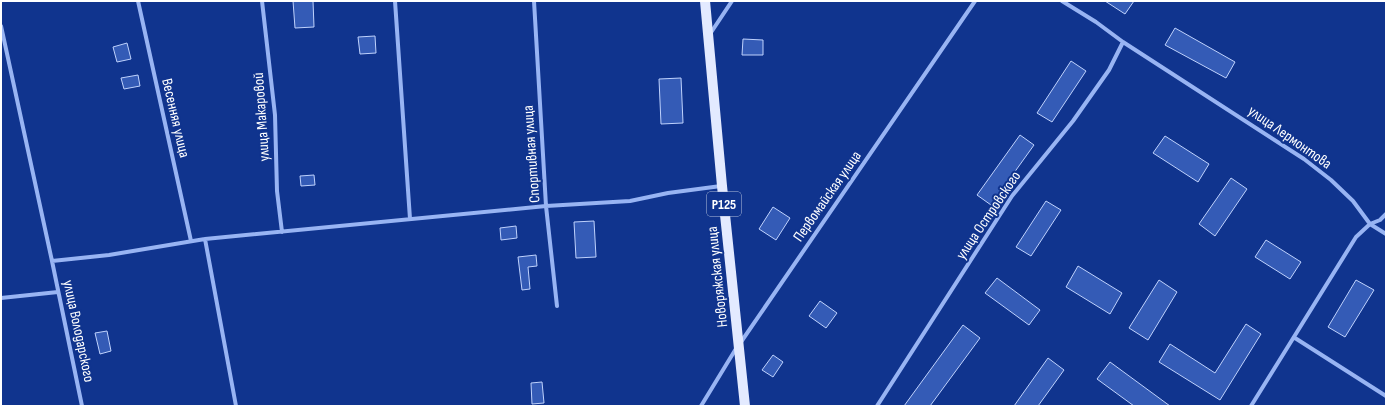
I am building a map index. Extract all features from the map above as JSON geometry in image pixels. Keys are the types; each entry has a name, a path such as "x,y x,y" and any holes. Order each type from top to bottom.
{"main road":[{"name":"Новоряжская улица","path":"706,1 722,186 745,406"}],"street":[{"name":"Весенняя улица","path":"138,1 191,241"},
{"name":"улица Макаровой","path":"262,1 275,115 277,191 282,232"},
{"path":"395,1 410,219"},
{"name":"Спортивная улица","path":"534,1 546,206 556,306"},
{"path":"708,36 732,1"},
{"name":"Первомайская улица","path":"701,406 739,344 975,1"},
{"name":"улица Лермонтова","path":"1062,1 1304,159 1331,180 1352,201 1370,224 1386,234"},
{"name":"улица Володарского","path":"1,26 82,406"},
{"name":"улица Островского","path":"876,406 1012,196 1073,122 1109,70 1124,42"},
{"path":"52,261 110,255 206,239 546,206 630,201 668,193 722,186"},
{"path":"1251,406 1295,338 1356,237 1370,224 1380,220 1386,214"},
{"path":"206,239 236,406"},
{"path":"1,298 58,292"},
{"path":"1295,338 1386,396"}],"building":[{"path":"293,1 313,1 314,27 295,28"},
{"path":"1105,1 1134,1 1125,14"},
{"path":"1175,28 1235,62 1226,78 1165,45"},
{"path":"375,36 376,53 360,54 358,37"},
{"path":"743,39 763,40 763,55 742,55"},
{"path":"127,43 131,59 117,62 113,47"},
{"path":"1071,61 1086,71 1052,122 1037,113"},
{"path":"138,75 140,86 124,89 121,78"},
{"path":"681,78 683,123 661,124 659,79"},
{"path":"1020,135 1034,145 991,205 977,195"},
{"path":"1165,136 1209,164 1198,182 1153,153"},
{"path":"314,175 315,185 301,186 300,176"},
{"path":"1231,178 1247,189 1215,236 1199,224"},
{"path":"1046,201 1061,210 1031,256 1016,247"},
{"path":"773,207 790,218 776,240 759,229"},
{"path":"594,221 596,257 576,258 574,222"},
{"path":"516,226 517,238 501,240 500,228"},
{"path":"1266,240 1301,262 1290,279 1255,257"},
{"path":"536,255 537,266 528,267 530,289 522,290 518,257"},
{"path":"1078,266 1122,293 1110,314 1066,287"},
{"path":"997,278 1040,310 1029,325 985,293"},
{"path":"1159,280 1177,292 1148,340 1129,328"},
{"path":"1356,280 1374,290 1345,337 1328,327"},
{"path":"820,301 837,313 826,328 809,316"},
{"path":"1246,324 1261,334 1220,400 1159,362 1170,344 1215,373"},
{"path":"963,325 980,338 930,406 904,406"},
{"path":"107,331 111,351 100,354 95,333"},
{"path":"773,355 783,362 773,377 762,370"},
{"path":"1048,358 1064,370 1038,406 1014,406"},
{"path":"1110,362 1170,406 1134,406 1097,379"},
{"path":"542,382 544,403 532,404 531,383"}]}
